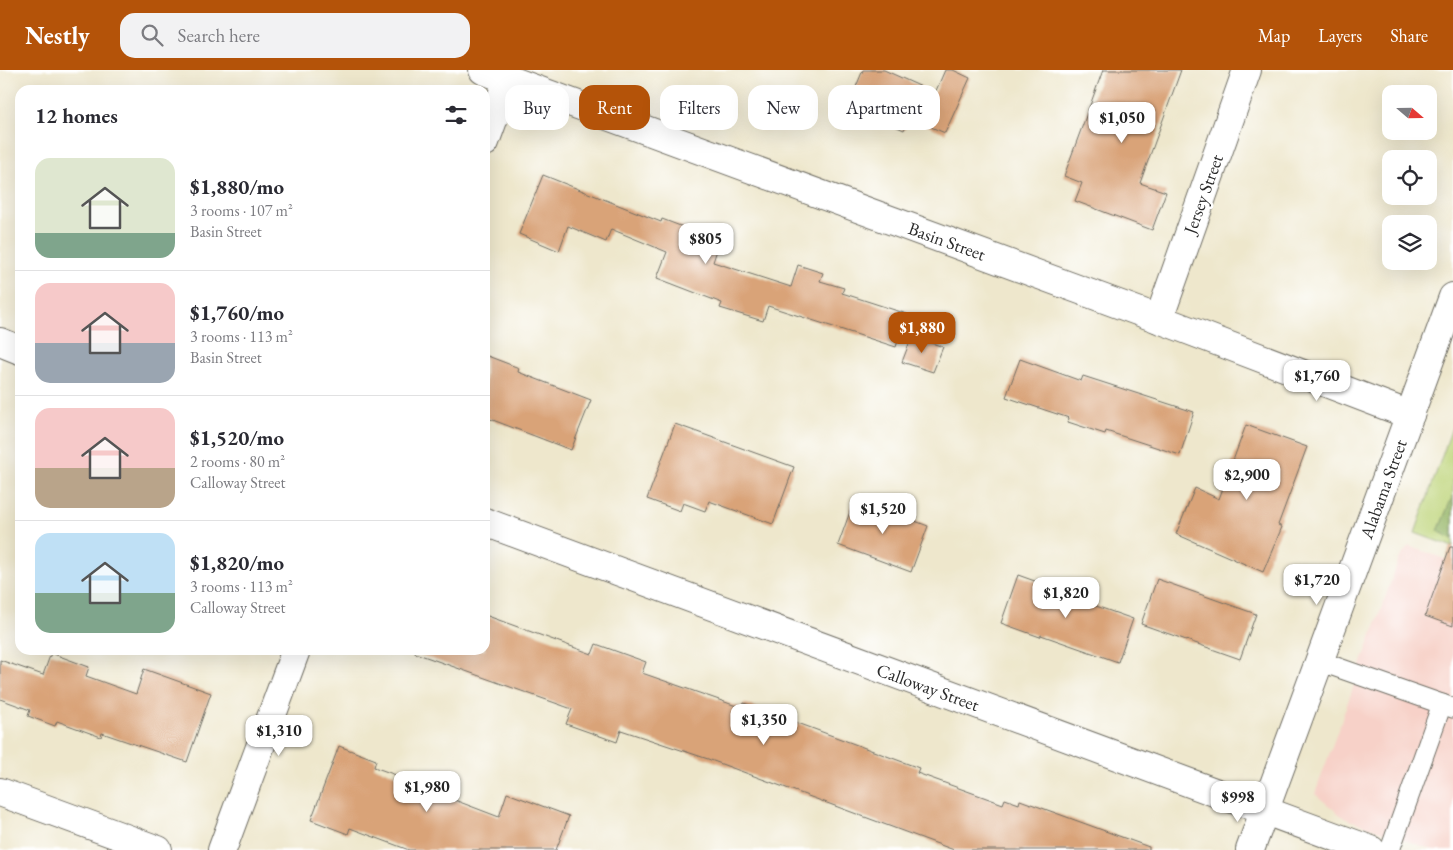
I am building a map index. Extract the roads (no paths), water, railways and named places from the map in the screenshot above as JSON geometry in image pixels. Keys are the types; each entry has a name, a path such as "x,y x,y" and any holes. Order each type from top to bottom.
{"street":[{"name":"Jersey Street","path":"1159,319 1247,70"},
{"name":"Basin Street","path":"508,76 1159,319 1410,415"},
{"path":"490,128 508,76"},
{"name":"Alabama Street","path":"1250,850 1453,297"},
{"path":"0,342 15,348"},
{"name":"Calloway Street","path":"490,524 1371,850"},
{"path":"222,850 294,655"},
{"path":"0,792 158,850"}],"lane":[{"path":"1320,661 1448,706 1390,850"}]}
